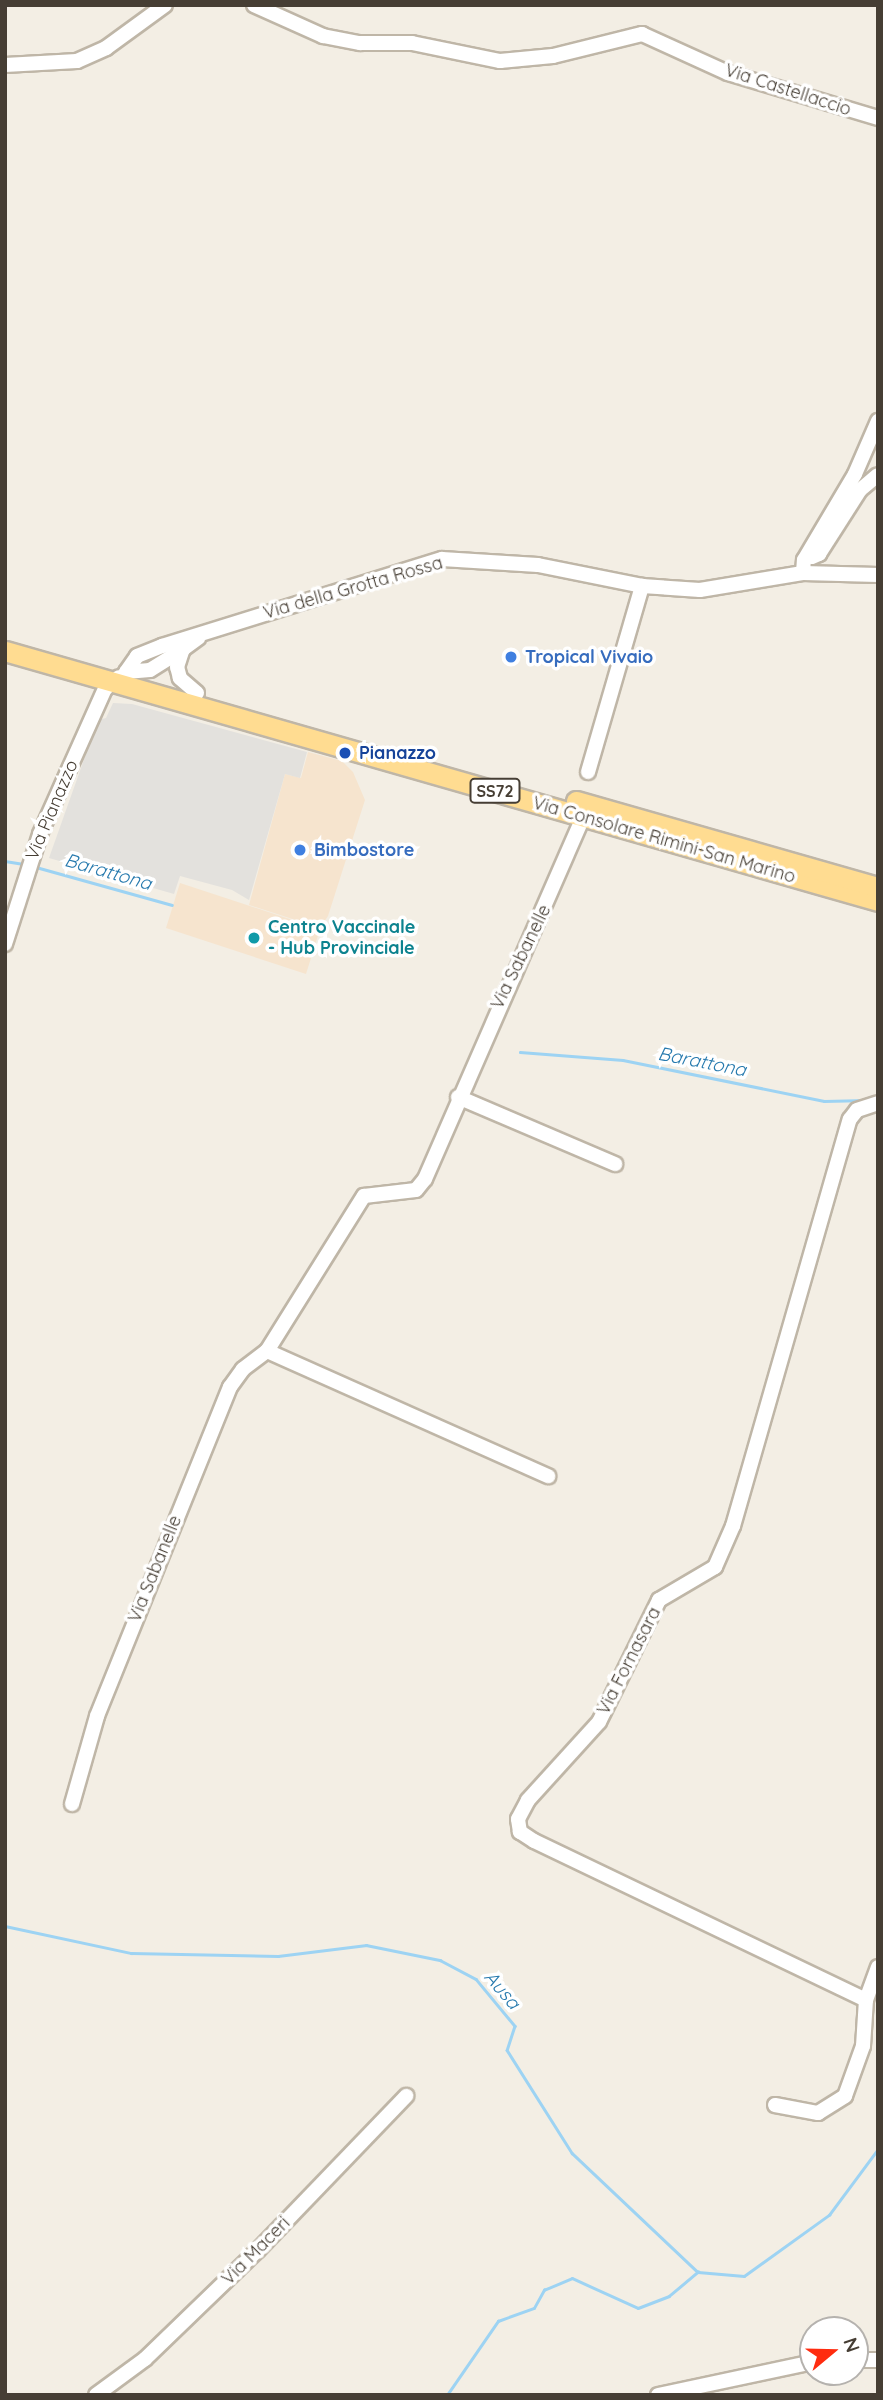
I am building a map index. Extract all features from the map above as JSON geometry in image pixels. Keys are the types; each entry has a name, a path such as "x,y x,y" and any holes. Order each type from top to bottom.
{"main road":[{"name":"Via Consolare Rimini-San Marino","path":"5,638 119,677 583,817 878,901"},
{"name":"Via Consolare Rimini-San Marino","path":"5,651 197,692 878,887"}],"street":[{"path":"5,65 77,61 106,48 165,5"},
{"name":"Via Castellaccio","path":"254,5 323,36 360,43 412,43 500,61 553,56 642,34 728,73 878,118"},
{"path":"803,567 855,474 878,421"},
{"path":"803,567 818,554 860,490 878,475"},
{"name":"Via della Grotta Rossa","path":"119,677 137,656 442,559 538,565 642,586 700,590 803,567 878,575"},
{"path":"588,772 642,586"},
{"name":"Via della Grotta Rossa","path":"119,677 150,670 205,633"},
{"path":"183,649 177,667 180,678 197,692"},
{"name":"Via Pianazzo","path":"5,944 40,834 119,677"},
{"name":"Via Sabanelle","path":"72,1804 97,1716 230,1387 243,1369 267,1350 364,1196 416,1190 425,1179 458,1097 583,817"},
{"path":"458,1097 615,1164"},
{"name":"Via Fornasara","path":"866,2000 534,1841 520,1832 518,1819 528,1800 598,1722 620,1685 645,1621 659,1601 715,1567 733,1526 850,1119 857,1110 878,1103"},
{"path":"267,1350 548,1476"},
{"path":"775,2105 818,2113 845,2096 863,2046 866,2000 878,1967"},
{"name":"Via Maceri","path":"96,2395 145,2359 258,2250 406,2096"},
{"path":"658,2395 799,2365"}],"shaded area":[{"path":"113,703 132,704 307,752 300,778 285,774 249,900 232,890 180,876 174,894 49,858 98,720 106,718"},
{"name":"Bimbostore","path":"308,752 342,761 353,772 365,800 328,916 320,928 249,905 285,774 301,778"},
{"path":"180,883 320,929 306,974 166,928"}],"waterway":[{"name":"Barattona","path":"5,861 25,864"},
{"name":"Barattona","path":"36,867 172,905"},
{"name":"Barattona","path":"520,1052 623,1060 824,1101 868,1100"},
{"name":"Ausa","path":"5,1926 131,1953 278,1956 366,1945 440,1960 476,1979 515,2026 507,2050 572,2153 698,2272 744,2276 829,2215 878,2149"},
{"path":"447,2395 498,2321 534,2308 544,2290 572,2278 638,2308 669,2296 698,2272"}],"place":[{"name":"Tropical Vivaio","path":"511,657"},
{"name":"Pianazzo","path":"345,753"},
{"name":"Bimbostore","path":"300,850"},
{"name":"Centro Vaccinale - Hub Provinciale","path":"254,938"}]}
